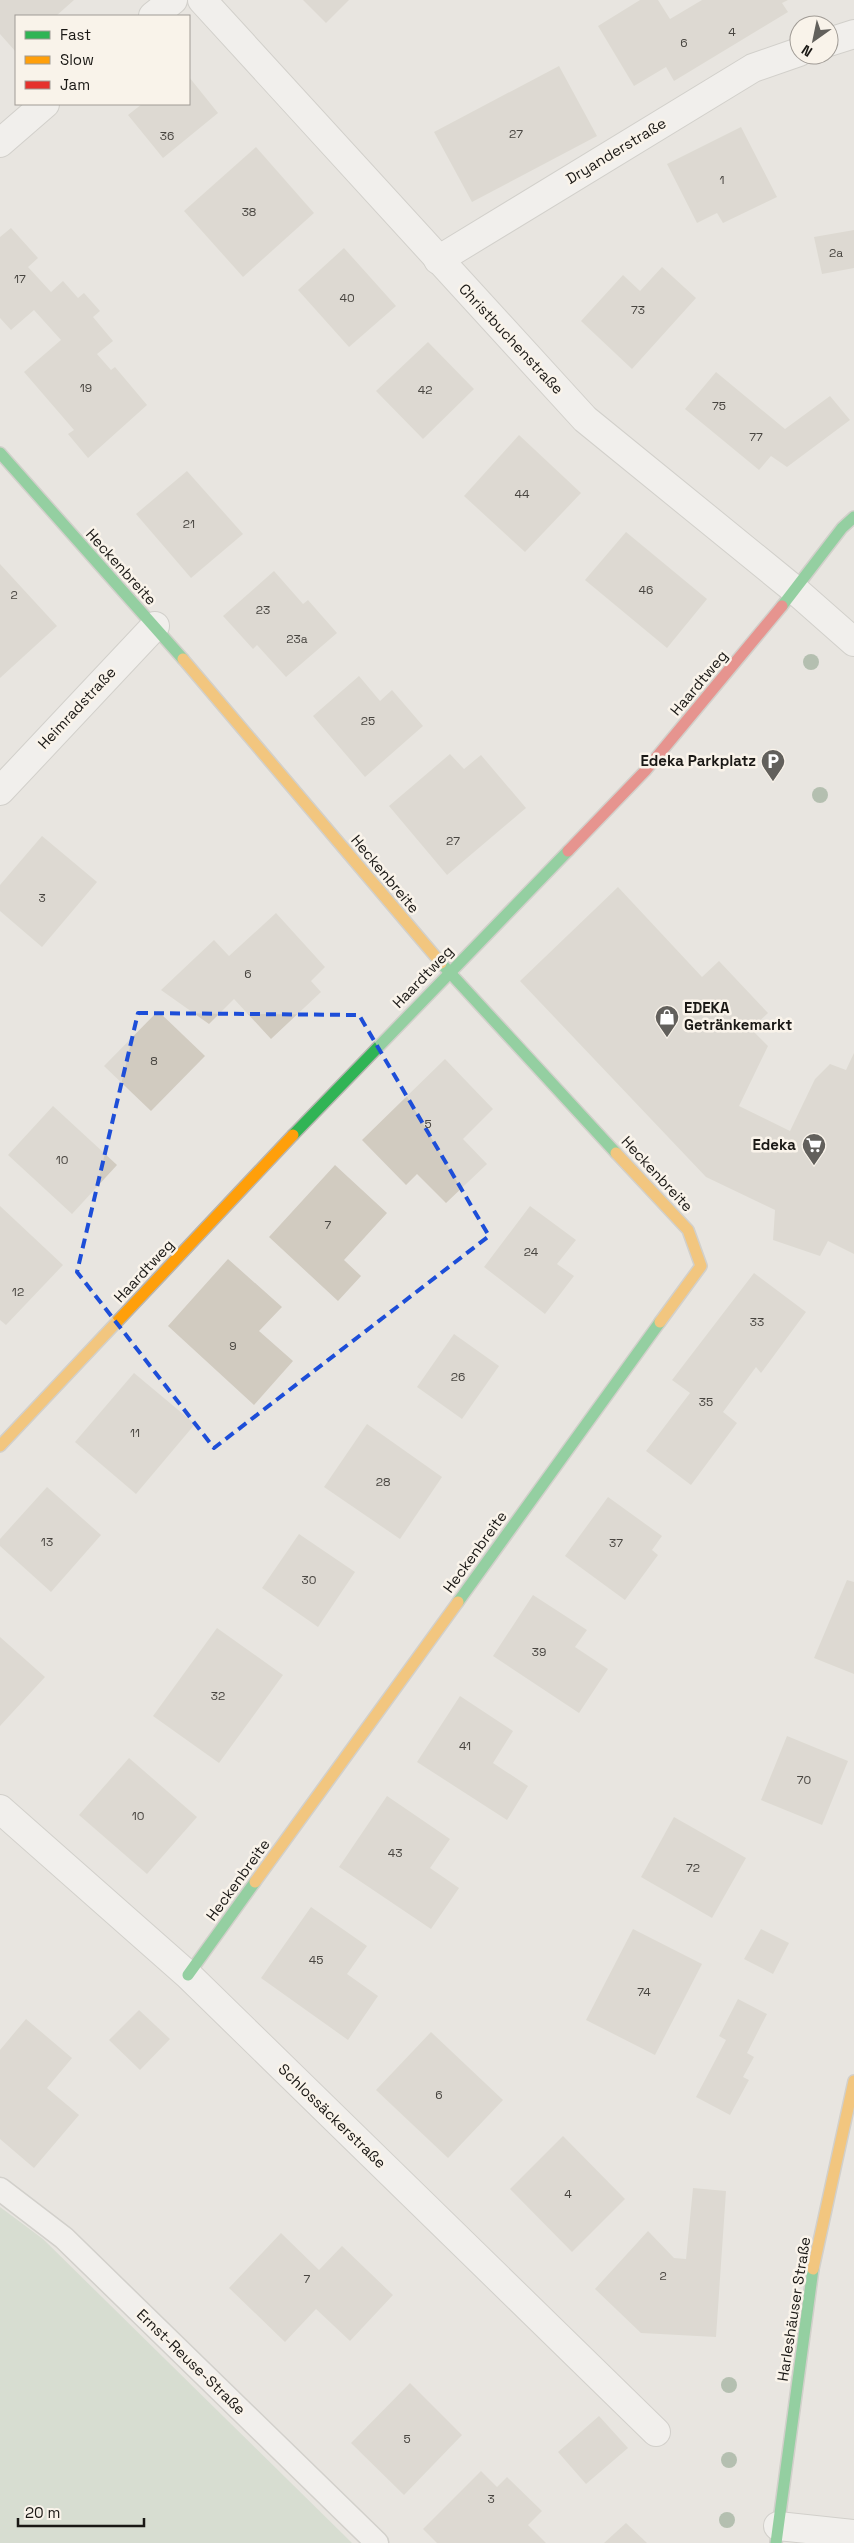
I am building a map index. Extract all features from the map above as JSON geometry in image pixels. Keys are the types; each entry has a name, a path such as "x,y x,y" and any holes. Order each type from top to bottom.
{"street":[{"path":"154,15 173,0"},
{"name":"Christbuchenstraße","path":"202,0 585,419 796,590 854,642"},
{"path":"839,39 854,34"},
{"name":"Dryanderstraße","path":"438,260 753,68 789,55"},
{"path":"0,144 44,105"},
{"name":"Heckenbreite","path":"0,454 155,626 449,972 688,1230 701,1266 188,1975"},
{"name":"Haardtweg","path":"0,1446 224,1206 645,771 796,590 842,528 854,517"},
{"name":"Heimradstraße","path":"0,790 155,626"},
{"name":"Schlossäckerstraße","path":"0,1808 188,1975 656,2432"},
{"name":"Harleshäuser Straße","path":"777,2534 815,2253 854,2081"},
{"path":"777,2534 854,2534"}],"lane":[{"name":"Ernst-Reuse-Straße","path":"0,2189 64,2238 377,2543"}],"highlighted area":[{"path":"138,1013 359,1015 489,1236 214,1448 77,1272"}],"green space":[{"path":"0,2207 43,2239 352,2543 0,2543"}],"building":[{"path":"0,0 74,0 57,15 15,15 15,51 0,34"},
{"path":"303,0 349,0 326,23"},
{"path":"640,0 658,0 670,19 702,0 788,0 782,3 788,12 674,81 666,67 634,86 598,26"},
{"path":"559,66 597,136 472,202 434,132"},
{"path":"190,78 218,113 163,158 128,115 141,105 190,105"},
{"path":"741,127 777,197 723,223 717,213 697,223 667,164"},
{"path":"256,147 314,213 243,277 184,211"},
{"path":"11,228 38,258 28,267 51,292 63,281 78,298 84,293 100,311 93,317 113,341 97,354 111,370 115,367 147,405 88,458 68,434 74,430 24,372 61,340 34,310 11,330 0,318 0,237"},
{"path":"854,230 854,268 822,274 814,237"},
{"path":"344,248 396,306 349,347 298,290"},
{"path":"662,267 696,298 632,369 581,321 623,275 640,291"},
{"path":"428,342 474,389 423,439 376,391"},
{"path":"716,372 785,429 830,396 850,420 787,467 771,456 759,470 685,409"},
{"path":"519,435 581,493 525,552 464,496"},
{"path":"187,471 243,534 191,578 136,514"},
{"path":"626,532 707,599 667,648 585,580"},
{"path":"0,564 57,626 0,678"},
{"path":"274,571 303,604 308,600 337,633 286,677 257,645 253,649 223,616"},
{"path":"359,676 380,701 392,690 423,726 365,777 313,716"},
{"path":"450,754 464,769 481,755 526,808 447,875 389,806"},
{"path":"42,836 97,882 42,947 0,911 0,885"},
{"name":"EDEKA Getränkemarkt","path":"618,887 702,977 719,961 768,1013 751,1029 768,1046 739,1106 790,1131 815,1079 830,1064 846,1070 854,1053 854,1254 828,1241 820,1256 773,1240 775,1210 706,1177 520,981"},
{"path":"276,913 325,967 311,981 321,992 271,1039 234,999 209,1024 161,990 214,940 229,956"},
{"path":"158,1011 205,1056 151,1111 104,1066"},
{"path":"445,1059 493,1109 463,1139 487,1164 446,1203 417,1174 406,1185 362,1140"},
{"path":"53,1106 117,1165 72,1214 8,1155"},
{"path":"335,1165 387,1213 344,1260 361,1276 338,1301 269,1237"},
{"path":"0,1206 63,1265 6,1325 0,1320"},
{"path":"530,1206 576,1240 557,1264 574,1276 545,1314 484,1267"},
{"path":"228,1259 282,1307 259,1331 293,1361 254,1405 168,1326"},
{"path":"754,1273 806,1312 761,1373 756,1367 723,1412 737,1423 691,1485 646,1451 690,1393 672,1380"},
{"path":"454,1334 499,1366 462,1419 417,1387"},
{"path":"134,1373 195,1424 136,1494 75,1442"},
{"path":"367,1424 442,1477 400,1539 324,1487"},
{"path":"47,1487 101,1535 51,1592 0,1546 0,1539"},
{"path":"608,1497 662,1536 652,1550 658,1555 625,1600 565,1556"},
{"path":"299,1534 355,1572 318,1627 262,1588"},
{"path":"847,1580 854,1582 854,1674 814,1658"},
{"path":"533,1595 587,1630 575,1647 608,1669 579,1713 493,1656"},
{"path":"217,1628 283,1675 219,1763 153,1716"},
{"path":"0,1637 45,1677 0,1726"},
{"path":"460,1696 513,1731 493,1763 528,1786 507,1820 417,1762"},
{"path":"787,1736 848,1761 822,1825 761,1800"},
{"path":"129,1758 197,1817 147,1874 79,1815"},
{"path":"387,1796 450,1839 430,1868 459,1888 431,1929 339,1867"},
{"path":"674,1817 746,1858 712,1918 641,1877"},
{"path":"311,1907 367,1946 347,1974 378,1996 348,2040 261,1978"},
{"path":"633,1929 702,1964 655,2055 586,2020"},
{"path":"761,1929 789,1943 773,1974 744,1959"},
{"path":"738,1999 767,2014 747,2053 754,2057 743,2077 749,2080 730,2115 696,2097 726,2040 719,2036"},
{"path":"139,2010 170,2039 140,2070 109,2040"},
{"path":"26,2019 72,2058 47,2088 79,2115 34,2168 0,2139 0,2050"},
{"path":"431,2032 503,2100 448,2158 376,2090"},
{"path":"563,2136 625,2199 572,2252 510,2189"},
{"path":"693,2188 726,2191 716,2337 641,2333 595,2289 648,2231 674,2258 686,2259"},
{"path":"281,2233 319,2270 342,2246 393,2295 350,2341 316,2309 285,2342 229,2288"},
{"path":"410,2383 462,2435 404,2495 351,2443"},
{"path":"599,2416 628,2448 586,2484 558,2452"},
{"path":"481,2471 497,2487 507,2477 542,2511 528,2525 546,2543 437,2543 423,2529"},
{"path":"626,2523 647,2543 604,2543"}],"traffic: fast":[{"path":"0,453 183,659"},
{"path":"782,606 842,528 854,517"},
{"path":"293,1135 568,851"},
{"path":"441,963 616,1153"},
{"path":"458,1602 660,1322"},
{"path":"188,1975 255,1882"},
{"path":"776,2543 813,2269"}],"traffic: slow":[{"path":"183,659 441,963"},
{"path":"0,1446 293,1135"},
{"path":"616,1153 688,1230 701,1266 660,1322"},
{"path":"255,1882 458,1602"},
{"path":"813,2269 854,2081"}],"traffic: jam":[{"path":"568,851 645,771 782,606"}],"place":[{"name":"Edeka Parkplatz","path":"773,782"},
{"name":"EDEKA Getränkemarkt","path":"667,1038"},
{"name":"Edeka","path":"814,1166"}]}
